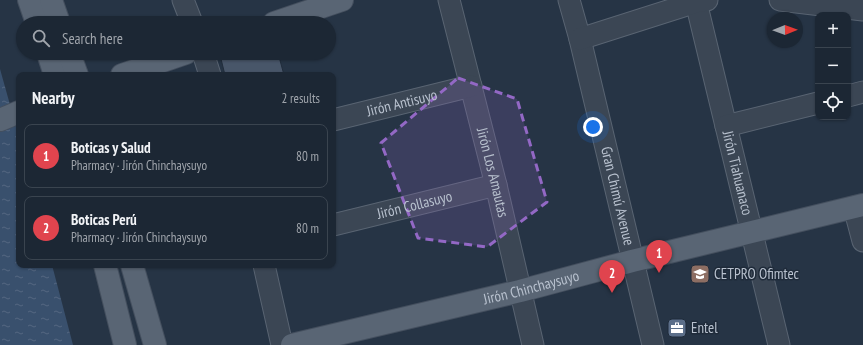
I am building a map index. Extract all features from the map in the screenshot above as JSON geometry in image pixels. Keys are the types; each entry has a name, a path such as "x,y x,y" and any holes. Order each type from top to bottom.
{"main road":[{"path":"29,0 35,16"},
{"path":"51,0 57,16"},
{"path":"295,16 342,0"},
{"path":"50,60 54,72"},
{"path":"72,60 76,72"},
{"path":"131,72 166,60"},
{"path":"0,120 16,113"},
{"name":"Jirón Chinchaysuyo","path":"292,345 520,291 751,231 858,206"},
{"path":"106,268 125,345"},
{"path":"133,268 155,345"}],"street":[{"path":"183,0 189,16"},
{"name":"Jirón Los Amautas","path":"449,0 496,185 533,345"},
{"name":"Gran Chimú Avenue","path":"569,0 580,39 653,345"},
{"path":"780,0 863,10"},
{"path":"580,39 701,1"},
{"name":"Jirón Tiahuanaco","path":"701,1 726,126 779,345"},
{"path":"205,60 209,72"},
{"name":"Jirón Antisuyo","path":"336,119 471,86"},
{"path":"851,95 863,92"},
{"path":"726,126 815,104"},
{"name":"Jirón Collasuyo","path":"336,224 496,185"},
{"path":"858,206 863,241"},
{"path":"265,268 282,345"}],"highlighted area":[{"path":"458,78 517,99 547,202 487,247 418,238 381,143"}],"water":[{"path":"0,69 16,126 16,268 53,268 73,345 0,345"}],"building":[{"path":"221,60 280,60 283,72 224,72"}],"place":[{"name":"Boticas y Salud","path":"659,273"},
{"name":"CETPRO Ofimtec","path":"700,274"},
{"name":"Boticas Perú","path":"612,293"},
{"name":"Entel","path":"677,328"}]}
